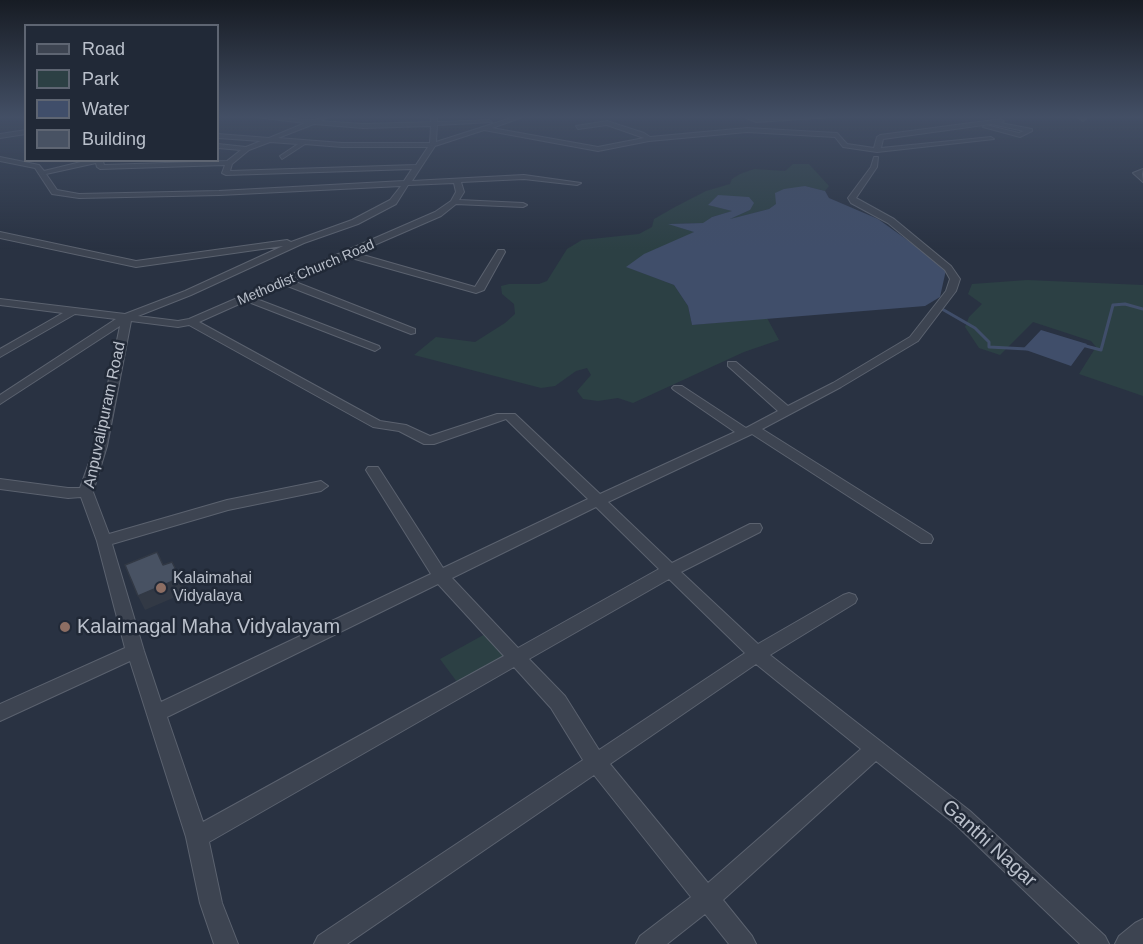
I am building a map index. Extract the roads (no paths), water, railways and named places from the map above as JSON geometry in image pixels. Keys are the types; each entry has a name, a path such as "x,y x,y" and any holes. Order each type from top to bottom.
{"street":[{"path":"8,161 40,169 89,162"},
{"path":"232,161 226,173 236,175 416,167"},
{"path":"0,400 127,317 188,293 301,241 355,222 393,202 421,161"},
{"path":"157,714 597,501 749,431 837,385 914,339 951,291 955,279 948,268 891,221 854,201 852,198 874,167 875,161"},
{"path":"40,169 56,162"},
{"path":"101,162 100,167 229,163"},
{"path":"40,169 55,192 63,195 110,197 535,177 577,183"},
{"path":"1143,171 1137,173 1143,180"},
{"path":"227,193 236,175"},
{"path":"457,180 460,192 454,202 523,205"},
{"name":"Methodist Church Road","path":"0,302 178,324 191,322 438,214 454,202"},
{"path":"0,235 136,264 301,241"},
{"path":"348,254 476,290 481,288 501,252"},
{"path":"284,281 411,332"},
{"path":"246,298 375,348"},
{"path":"0,354 72,312"},
{"name":"Anpuvalipuram Road","path":"127,317 101,446 86,492 104,541 135,651 197,837 211,903 226,944"},
{"name":"Ganthi Nagar","path":"191,322 377,424 402,428 429,441 506,417 671,570 756,654 963,818 1097,944"},
{"path":"732,364 786,411"},
{"path":"678,388 926,539"},
{"path":"373,470 441,577 558,702 595,761 744,944"},
{"path":"0,484 68,494 86,492"},
{"path":"104,541 227,505 321,486"},
{"path":"197,837 671,570 755,528"},
{"path":"326,944 756,654 849,599"},
{"path":"0,712 135,651"},
{"path":"648,944 708,898 876,748"},
{"path":"1127,944 1143,931"}],"water":[{"path":"805,186 825,191 829,198 878,219 931,257 946,270 940,297 925,306 692,325 688,306 674,285 626,267 644,254 694,232 668,224 703,223 712,217 732,211 708,205 718,195 749,197 754,203 750,210 730,219 769,209 776,204 775,193 784,189"},
{"path":"1041,330 1087,344 1071,366 1023,349"}],"waterway":[{"path":"1082,345 1101,350 1113,305 1125,304 1143,309"},
{"path":"942,309 975,328 989,342 989,347 1027,349"}],"place":[{"name":"Kalaimahai Vidyalaya","path":"161,588"},
{"name":"Kalaimagal Maha Vidyalayam","path":"65,627"}]}
